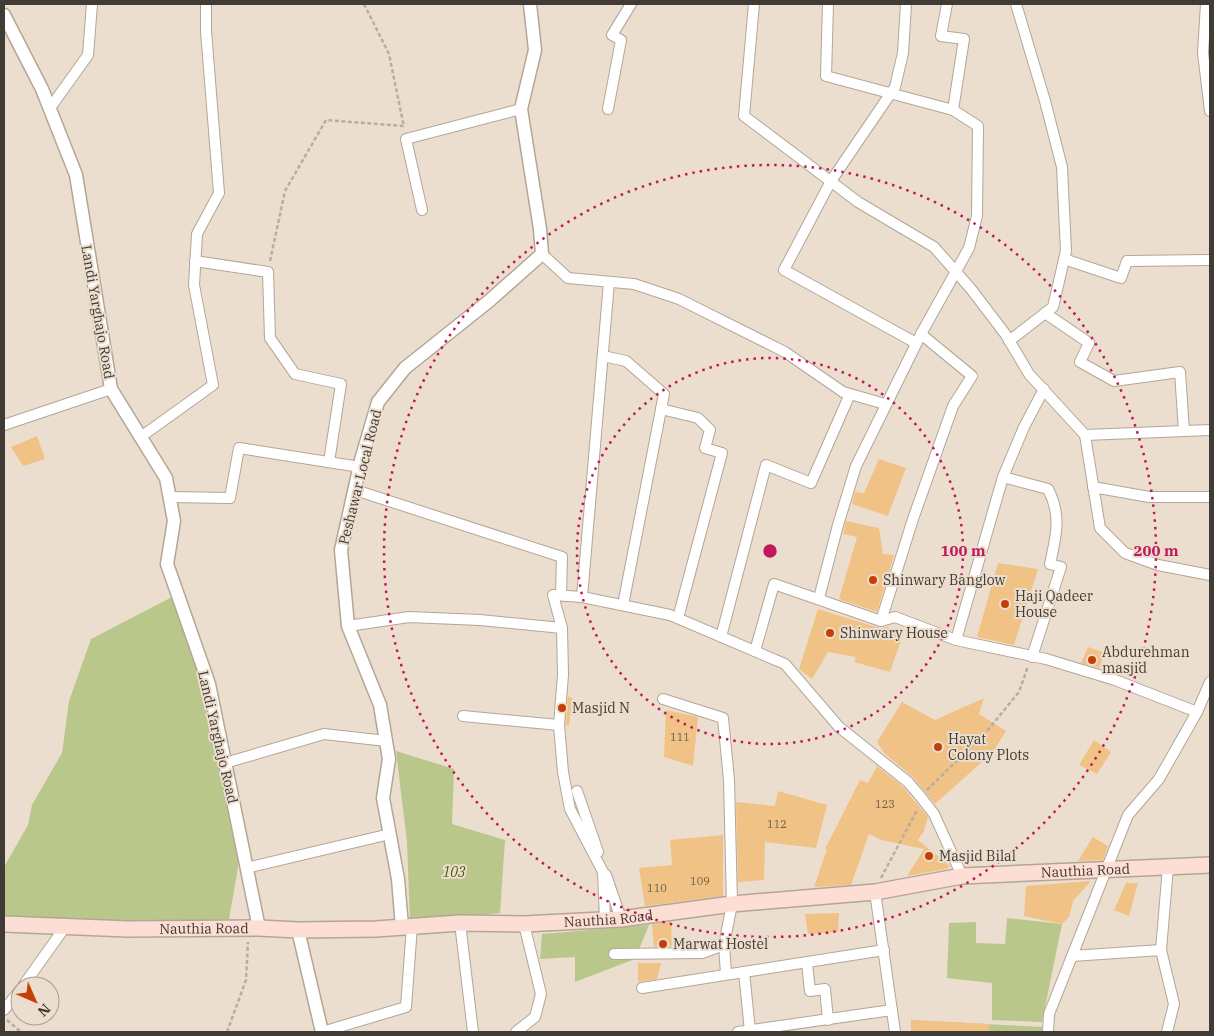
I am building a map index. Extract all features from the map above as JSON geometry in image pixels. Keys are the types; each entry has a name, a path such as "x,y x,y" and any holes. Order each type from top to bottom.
{"main road":[{"name":"Nauthia Road","path":"4,924 128,929 254,928 298,930 460,923 524,924 605,918 621,919 732,904 875,892 962,876 1210,865"}],"street":[{"path":"50,108 88,55 92,4"},
{"path":"142,436 213,385 194,285 197,234 219,194 206,31 206,4"},
{"path":"530,4 535,50 521,109 540,229 542,254 568,278 634,284 679,298 785,352 843,392 885,404"},
{"path":"608,109 621,40 612,35 631,4"},
{"path":"754,4 744,116 858,202 934,247 956,272 1009,341 1029,374 1085,435 1100,528 1125,553 1158,566 1210,575"},
{"path":"819,598 856,466 918,339 969,248 977,216 978,126 954,110 890,95 826,76 828,4"},
{"path":"881,621 913,519 953,406 972,376 918,339 784,270 831,181 894,87 903,53 906,4"},
{"path":"947,4 941,36 964,39 954,110"},
{"path":"1009,341 1053,307 1066,251 1062,167 1016,4"},
{"path":"1206,4 1203,53 1210,111"},
{"name":"Landi Yarghajo Road","path":"4,15 50,108 76,175 111,389 142,436 166,478 174,521 167,564 208,684 246,868 254,928"},
{"path":"422,210 406,139 521,109"},
{"name":"Peshawar Local Road","path":"407,926 383,798 389,759 380,705 348,626 341,550 360,467 378,402 405,368 490,301 542,254"},
{"path":"1064,259 1121,278 1127,261 1210,260"},
{"path":"195,261 268,272 270,338 295,374 341,384 329,462"},
{"path":"582,597 610,282"},
{"path":"1045,312 1089,343 1080,362 1114,380 1180,372 1184,431"},
{"path":"603,356 626,361 664,394 623,605"},
{"path":"4,425 111,389"},
{"path":"956,640 1003,477 1024,427 1044,389"},
{"path":"721,637 766,465 810,483 850,394"},
{"path":"661,409 698,418 710,430 705,448 722,453 678,618"},
{"path":"1085,435 1210,430"},
{"path":"170,497 230,498 239,448 360,467"},
{"path":"1003,477 1048,489 1056,505 1057,531 1050,564 1061,568 1032,657"},
{"path":"1093,487 1149,497 1210,497"},
{"path":"355,490 562,557 561,595"},
{"path":"755,651 774,584 881,621 895,617 956,640 1046,659 1114,680 1197,712"},
{"path":"605,918 603,872 570,809 563,772 559,725 563,675 562,628 553,595 582,597 678,618 785,664 839,727 908,782 922,797 934,814 962,876"},
{"path":"348,626 410,617 480,620 562,628"},
{"path":"1048,1032 1049,1014 1128,816 1160,779 1197,712 1210,682"},
{"path":"663,699 723,718 729,780 732,904 724,945 726,974"},
{"path":"463,716 559,725"},
{"path":"225,763 324,734 386,741"},
{"path":"578,791 621,919"},
{"path":"246,868 390,834"},
{"path":"1167,1032 1174,1004 1161,950 1168,867"},
{"path":"875,892 894,1032"},
{"path":"460,923 473,1032"},
{"path":"516,1032 535,1017 541,994 524,924"},
{"path":"298,930 322,1032 406,1007 407,926"},
{"path":"30,976 65,927"},
{"path":"614,954 702,953 724,945"},
{"path":"642,988 884,950"},
{"path":"1072,956 1161,950"},
{"path":"807,963 810,991 825,989 828,1020"},
{"path":"744,972 750,1031"},
{"path":"738,1032 892,1010"}],"path":[{"path":"364,4 390,54 406,139"},
{"path":"268,272 284,192 326,120 403,126"},
{"path":"875,892 922,797 987,730 1019,692 1032,657"},
{"path":"227,1032 246,980 254,928"},
{"path":"4,1017 21,1032"}],"green space":[{"path":"172,597 206,696 239,862 229,919 160,922 4,917 4,867 28,825 32,805 62,753 69,701 91,639"},
{"name":"103","path":"396,751 454,769 452,824 505,840 500,913 410,922 407,842"},
{"path":"1007,918 1062,924 1042,1022 992,1020 992,983 947,978 949,923 976,922 976,943 1005,944"},
{"path":"649,925 635,959 575,982 575,957 540,959 542,934"},
{"path":"911,1020 1042,1027 1042,1032 911,1032"}],"building":[{"path":"37,436 45,459 23,466 11,447"},
{"path":"879,459 906,468 888,516 852,504 855,492 864,493"},
{"name":"Shinwary Banglow","path":"846,521 879,528 883,554 894,555 877,612 839,599 857,537 843,534"},
{"name":"Haji Qadeer House","path":"998,563 1038,569 1014,645 977,637"},
{"path":"818,609 879,628 887,627 904,632 890,672 854,662 856,657 828,652 812,679 799,669"},
{"name":"Abdurehman masjid","path":"1088,647 1105,653 1099,668 1081,663"},
{"path":"568,696 572,698 569,726 566,725"},
{"name":"Hayat Colony Plots","path":"984,698 979,714 1006,731 993,752 935,804 913,777 885,754 877,742 902,702 935,720"},
{"path":"666,710 698,717 693,766 664,757"},
{"path":"1094,740 1111,752 1097,774 1079,765"},
{"path":"877,766 903,787 928,817 924,831 918,840 950,866 946,869 907,876 924,849 881,840 869,834 851,885 814,887 827,849 825,849 860,780 868,783"},
{"path":"778,791 827,805 816,848 765,842 764,880 738,882 736,802 775,806"},
{"path":"723,835 723,896 645,906 639,868 672,865 670,840"},
{"path":"1093,837 1108,846 1103,860 1078,861"},
{"path":"1091,881 1073,901 1069,917 1062,924 1024,916 1026,886"},
{"path":"1126,883 1138,883 1129,916 1114,910"},
{"path":"839,913 838,932 808,934 805,914"},
{"name":"Marwat Hostel","path":"671,922 672,946 654,947 652,924"},
{"path":"638,963 661,963 657,979 638,982"},
{"path":"911,1020 989,1024 989,1032 911,1032"}],"place":[{"name":"Shinwary Banglow","path":"873,580"},
{"name":"Haji Qadeer House","path":"1005,604"},
{"name":"Shinwary House","path":"830,633"},
{"name":"Abdurehman masjid","path":"1092,660"},
{"name":"Masjid N","path":"562,708"},
{"name":"Hayat Colony Plots","path":"938,747"},
{"name":"Masjid Bilal","path":"929,856"},
{"name":"Marwat Hostel","path":"663,944"}]}
